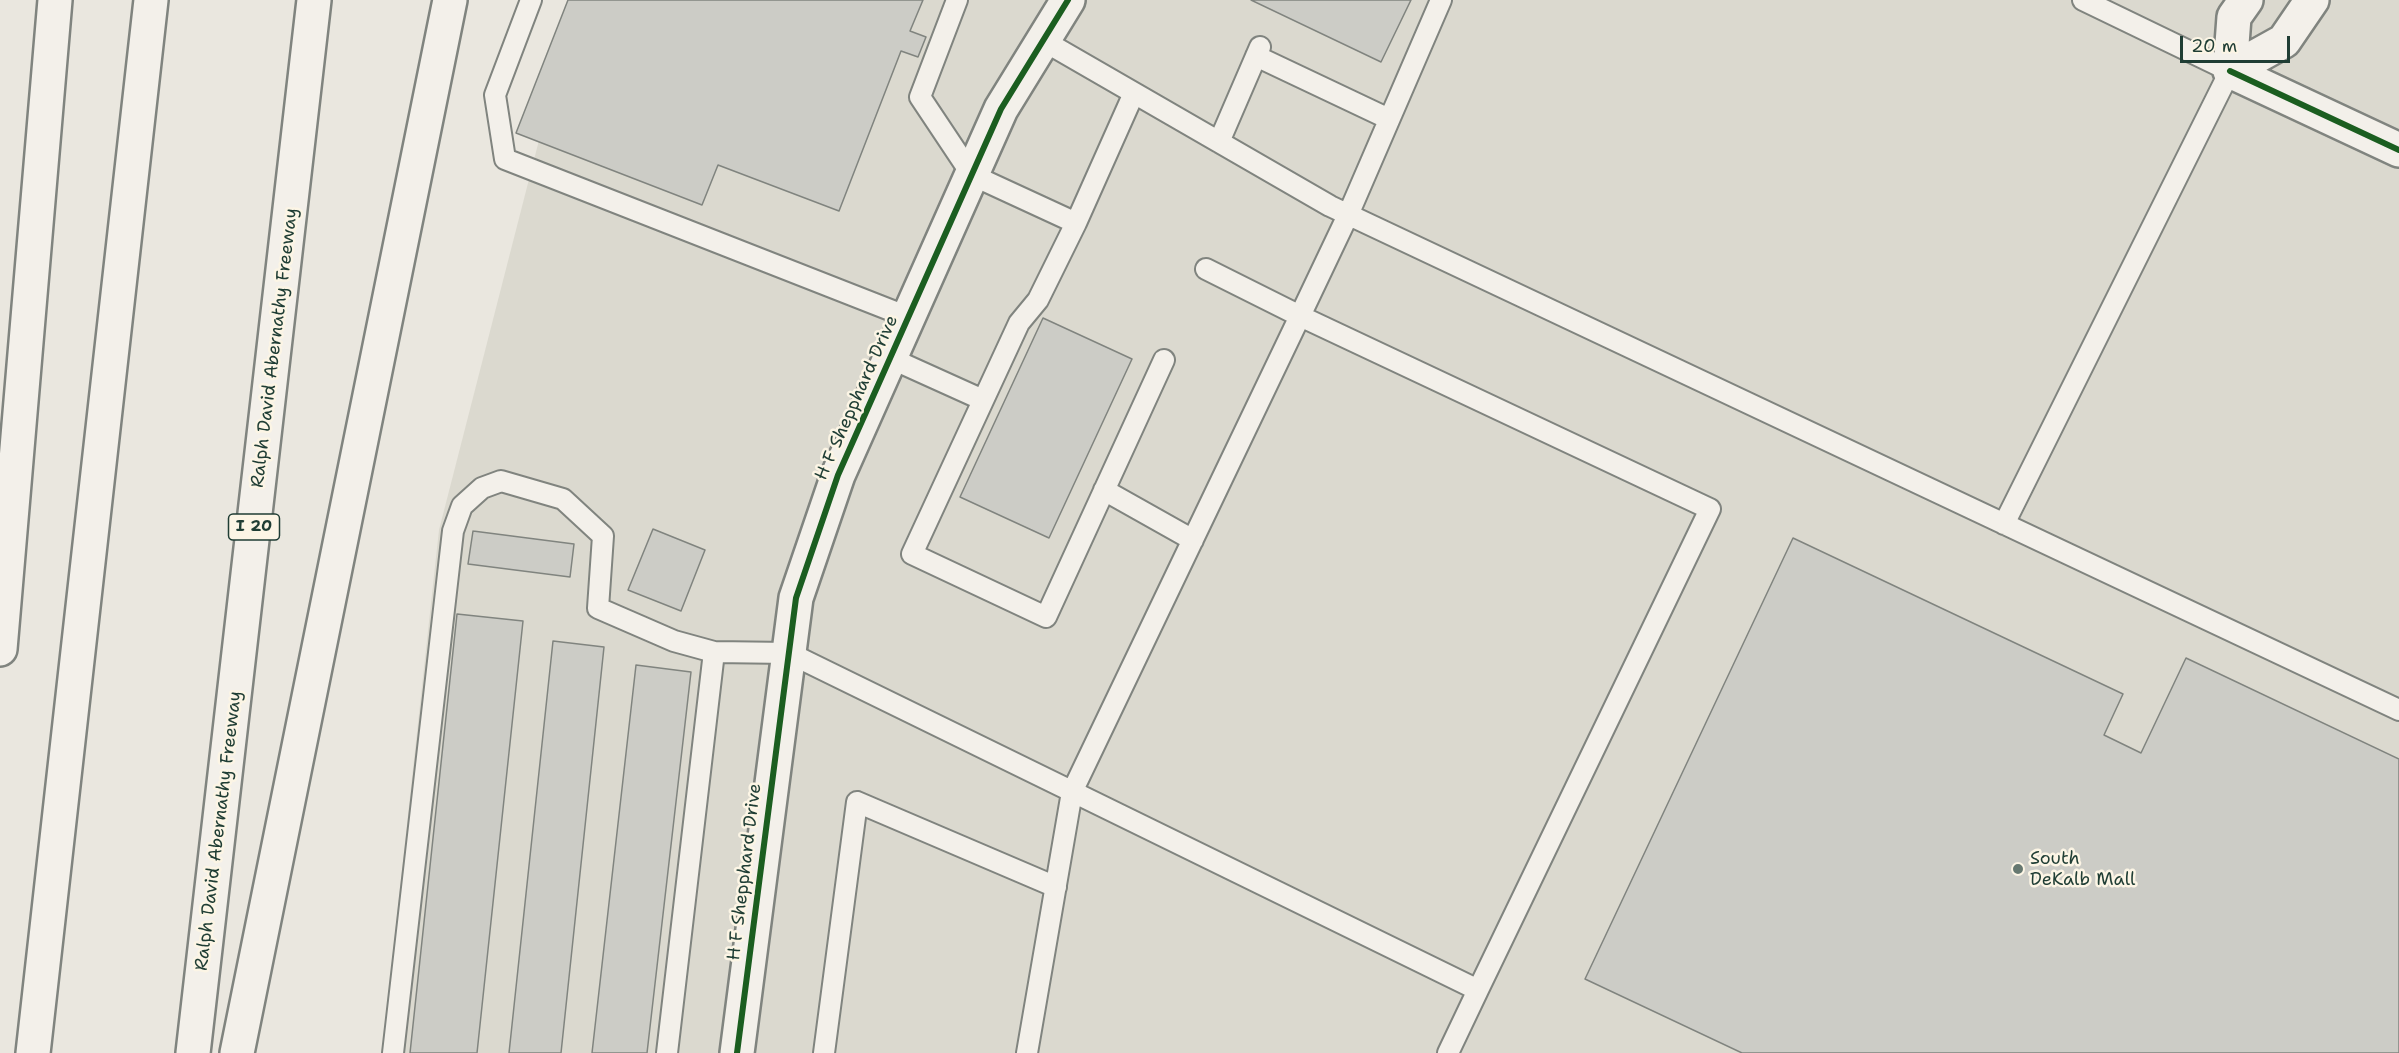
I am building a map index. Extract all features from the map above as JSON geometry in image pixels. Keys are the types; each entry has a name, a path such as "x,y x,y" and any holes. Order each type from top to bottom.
{"main road":[{"path":"0,649 55,0"},
{"path":"33,1053 151,0"},
{"name":"Ralph David Abernathy Freeway","path":"193,1053 314,0"},
{"path":"237,1053 450,0"},
{"name":"H F Shepphard Drive","path":"737,1053 796,598 834,487 1001,109 1068,0"},
{"path":"2230,71 2234,17 2246,0"},
{"path":"2230,71 2284,41 2312,0"},
{"path":"2230,71 2399,150"}],"lane":[{"path":"531,0 495,95 505,159 908,317"},
{"path":"957,0 920,97 972,175 1076,223"},
{"path":"1027,1053 1072,792 1348,214 1441,0"},
{"path":"2004,524 2230,71 2083,0"},
{"path":"1044,41 1348,214 2399,710"},
{"path":"1219,142 1258,51 1389,119"},
{"path":"1134,93 1076,223 1038,300 1019,323 912,554 1046,617 1164,360"},
{"path":"1206,269 1300,316 1710,509 1448,1053"},
{"path":"890,358 983,400"},
{"path":"393,1053 453,531 462,506 482,488 501,482 563,499 603,536 598,608 674,641 714,652 789,653 1478,990"},
{"path":"1104,490 1192,540"},
{"path":"668,1053 714,652"},
{"path":"824,1053 857,802 1056,887"}],"shaded area":[{"path":"575,0 2399,0 2399,1053 382,1053 439,530"}],"building":[{"path":"568,0 923,0 910,31 926,37 918,57 901,51 839,211 718,165 702,205 516,133"},
{"path":"1251,0 1411,0 1381,62"},
{"path":"1043,318 1132,359 1049,538 960,497"},
{"path":"653,529 705,550 681,611 628,590"},
{"path":"473,531 574,544 570,577 468,564"},
{"name":"South DeKalb Mall","path":"1793,538 2123,694 2104,735 2141,753 2186,658 2399,759 2399,1053 1742,1053 1585,979"},
{"path":"457,614 523,621 477,1053 410,1053"},
{"path":"553,641 604,647 561,1053 509,1053"},
{"path":"636,665 691,672 647,1053 592,1053"}],"cycle path":[{"path":"737,1053 796,598 838,475 1001,109 1068,0"},
{"path":"2230,71 2399,150"}],"place":[{"name":"South DeKalb Mall","path":"2018,869"}]}
